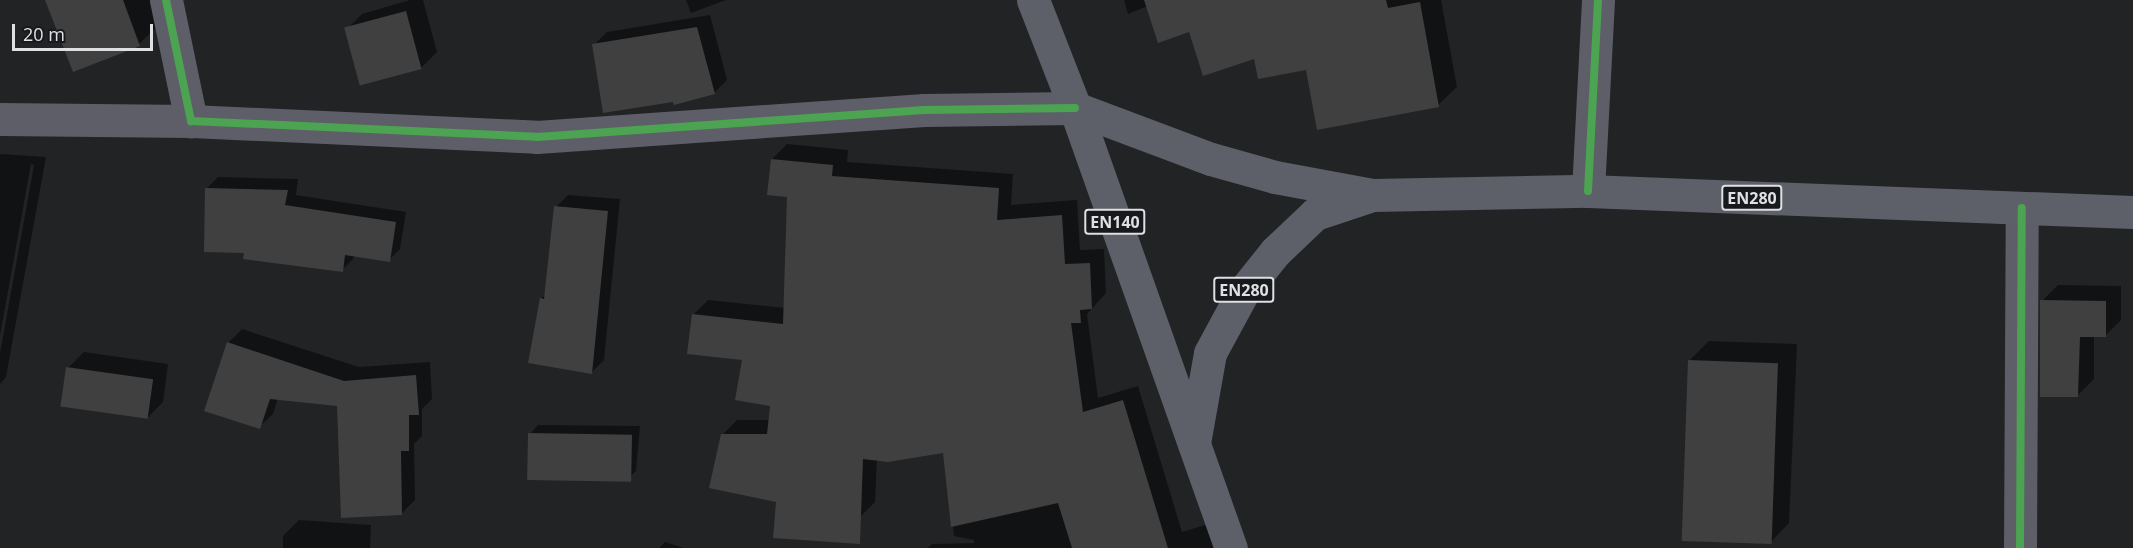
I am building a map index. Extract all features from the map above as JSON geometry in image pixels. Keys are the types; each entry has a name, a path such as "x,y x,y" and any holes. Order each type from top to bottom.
{"main road":[{"name":"EN140","path":"1033,0 1075,108 1231,548"},
{"name":"EN280","path":"1075,108 1211,159 1275,177 1372,195 1588,191 2133,212"},
{"name":"EN280","path":"1194,444 1210,353 1243,292 1275,252 1315,214 1372,195"}],"street":[{"path":"166,0 191,121"},
{"path":"1588,191 1598,0"},
{"path":"0,119 191,121 537,137 924,110 1075,108"},
{"path":"2020,548 2022,208"}],"building":[{"path":"45,0 123,0 140,46 73,72"},
{"path":"1144,0 1386,0 1388,8 1420,2 1439,107 1317,130 1306,70 1258,79 1254,59 1203,76 1189,32 1158,43"},
{"path":"406,11 422,69 360,86 344,28"},
{"path":"697,27 715,94 674,105 673,102 603,113 592,44"},
{"path":"771,159 833,165 832,176 999,188 997,220 1062,215 1065,264 1090,263 1092,309 1080,310 1081,323 1071,323 1083,412 1123,400 1168,548 1072,548 1058,503 951,527 943,453 888,462 863,459 860,544 773,538 776,502 709,488 721,434 767,434 770,406 735,400 742,360 687,354 692,314 783,324 787,197 767,195"},
{"path":"205,188 288,190 285,205 396,222 390,262 345,255 343,272 243,259 244,253 204,252"},
{"path":"554,206 608,211 592,374 528,363 540,298 544,299"},
{"path":"2040,300 2106,301 2106,337 2080,337 2078,397 2040,397"},
{"path":"227,342 344,381 416,375 419,415 409,415 409,451 401,451 402,515 341,518 337,406 270,399 260,429 204,411"},
{"path":"1688,360 1778,363 1772,544 1682,541"},
{"path":"66,367 153,379 148,419 60,407"},
{"path":"528,433 632,435 631,482 527,480"}],"cycle path":[{"path":"166,0 191,121 537,137 924,110 1075,108"},
{"path":"1588,191 1598,0"},
{"path":"2020,548 2022,208"}]}
